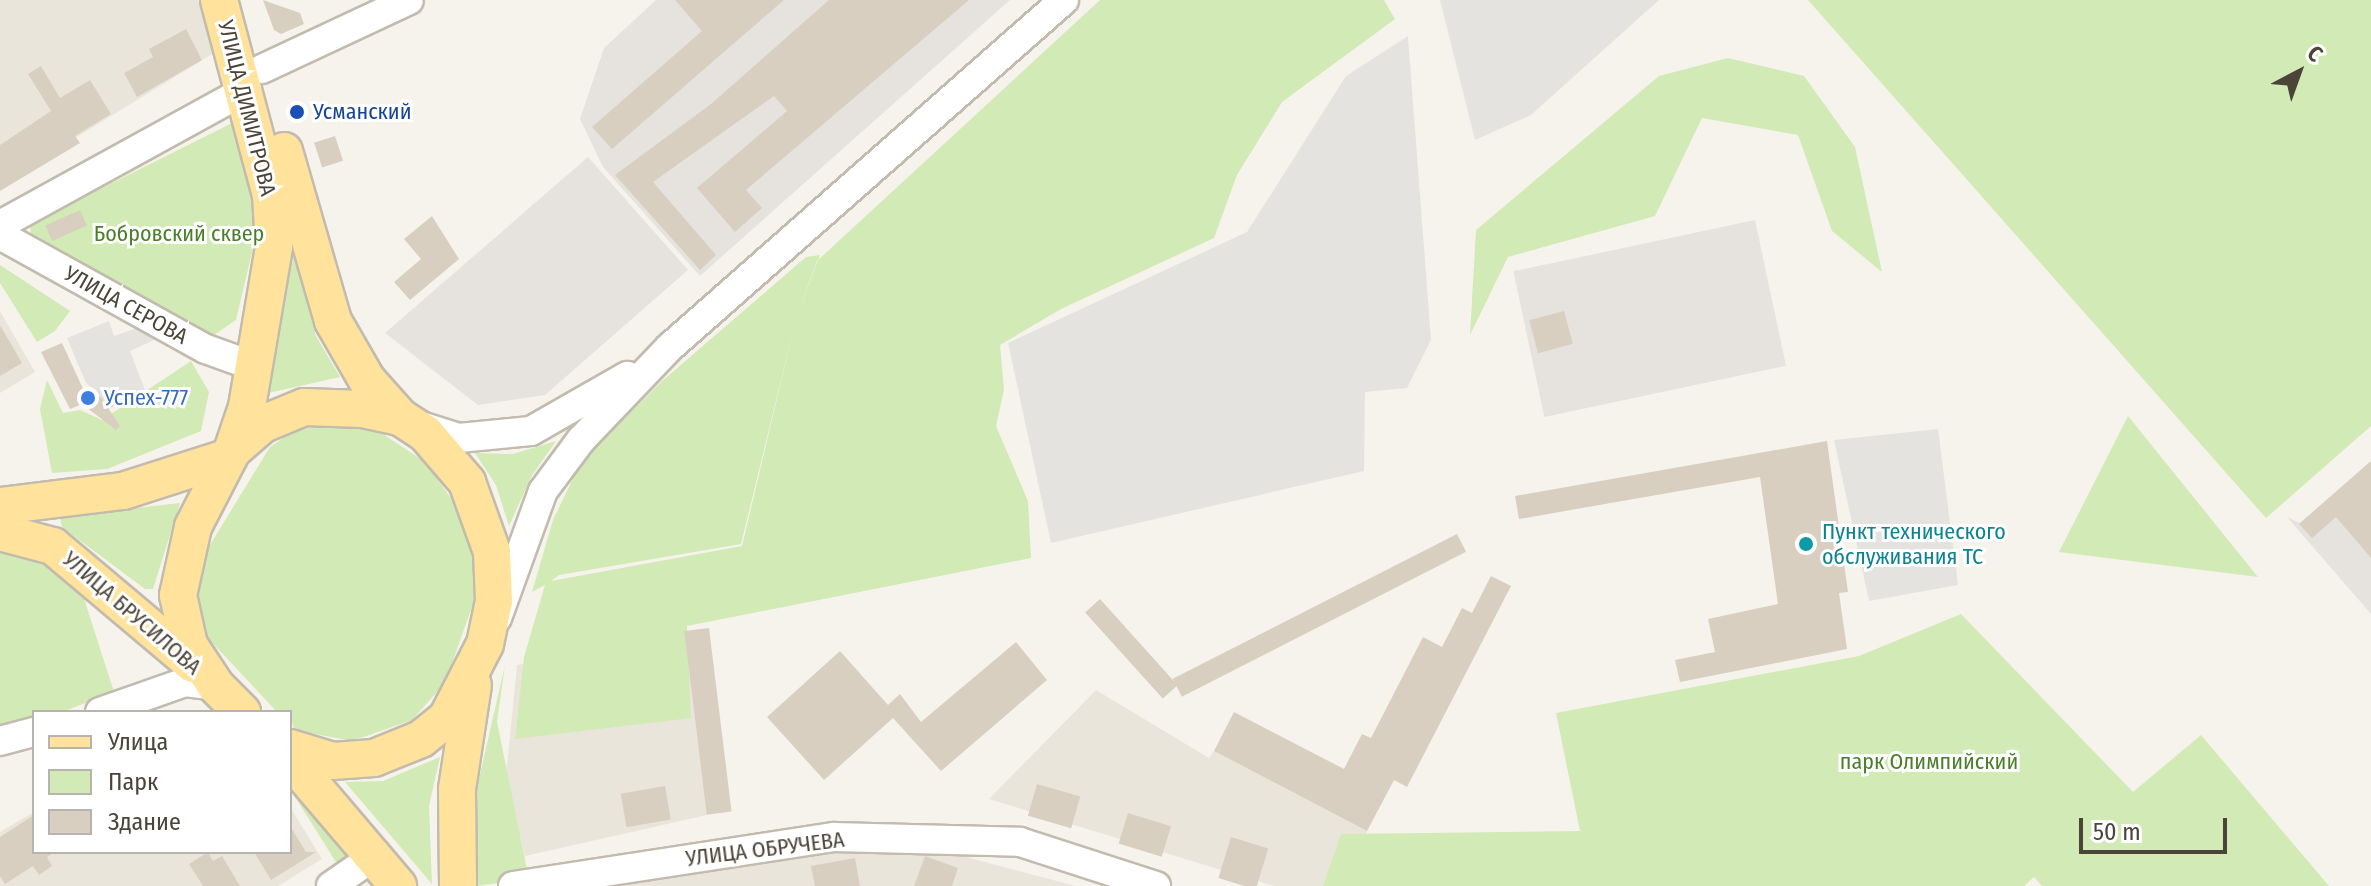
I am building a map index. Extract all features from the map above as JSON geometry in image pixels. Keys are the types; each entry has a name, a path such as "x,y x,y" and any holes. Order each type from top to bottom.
{"main road":[{"name":"УЛИЦА ДИМИТРОВА","path":"219,0 254,79 333,321 367,380 462,475 484,521 495,583 456,804 458,886"},
{"name":"УЛИЦА ДИМИТРОВА","path":"240,710 216,686 183,629 178,578 201,507 230,454 256,367 274,247 271,195 242,0"},
{"name":"УЛИЦА ДИМИТРОВА","path":"230,454 263,424 304,407 362,409 404,419"},
{"path":"0,506 123,491 164,482 230,454"},
{"name":"УЛИЦА БРУСИЛОВА","path":"0,532 53,546 216,686"},
{"name":"УЛИЦА ДИМИТРОВА","path":"292,748 351,762 395,752 447,718 480,658"},
{"path":"292,761 376,855 398,886"}],"street":[{"path":"0,225 254,79 409,0"},
{"path":"480,658 543,491 581,440 670,347 1064,0"},
{"name":"УЛИЦА СЕРОВА","path":"0,235 206,349 256,367"},
{"path":"404,419 459,438 531,431 574,411 670,347"},
{"path":"106,710 185,682 216,686"},
{"path":"0,741 32,733"},
{"name":"УЛИЦА ОБРУЧЕВА","path":"513,886 834,837 1020,842 1156,886"},
{"path":"331,886 376,855"}],"shaded area":[{"path":"0,0 198,0 214,53 0,184"},
{"path":"656,0 1010,0 700,276 603,167 580,119 604,48"},
{"path":"1440,0 1659,0 1531,115 1475,140"},
{"path":"1408,36 1431,340 1407,388 1365,392 1364,471 1051,543 1008,343 1247,232 1346,76"},
{"path":"588,157 688,270 545,395 478,405 385,333"},
{"path":"1755,220 1786,366 1544,417 1513,271"},
{"path":"0,311 35,372 0,393"},
{"path":"109,321 114,336 140,327 161,337 130,351 145,390 100,414 99,394 86,383 67,338"},
{"path":"1938,429 1958,585 1869,601 1834,440"},
{"path":"2371,461 2371,614 2287,517 2300,523"},
{"path":"684,631 707,815 525,856 506,776 517,665"},
{"path":"1096,690 1209,758 1214,751 1367,831 1350,886 1274,886 989,799"},
{"path":"292,810 322,859 278,886 0,886 0,832 32,813 32,854 292,854"},
{"path":"847,826 1076,886 581,886"}],"green space":[{"path":"1100,0 1384,0 1395,19 1282,102 1237,175 1214,238 1061,309 1000,345 1004,390 996,426 1028,501 1031,558 687,626 691,718 515,739 524,657 545,585 532,592 553,520 581,462 661,382 806,257 820,255 818,260","holes":["795,323 742,546 551,581 559,575 741,544"]},
{"path":"1808,0 2371,0 2371,426 2266,518"},
{"path":"1728,58 1804,76 1855,147 1882,272 1832,231 1798,135 1702,118 1655,216 1508,257 1470,335 1476,230 1659,76"},
{"name":"Бобровский сквер","path":"234,122 253,199 253,248 236,320 211,337 31,236 30,224"},
{"path":"289,238 316,336 340,377 264,394"},
{"path":"0,265 70,311 55,331 37,342 0,283"},
{"path":"191,361 209,392 201,431 107,469 52,473 40,409 47,380 63,413 80,410 102,420"},
{"path":"2128,416 2258,577 2059,552"},
{"path":"332,425 380,432 425,462 456,505 474,562 473,604 445,683 412,720 352,741 294,730 292,710 275,710 207,637 195,598 205,553 270,447 295,430"},
{"path":"556,441 531,477 509,526 496,485 475,453 513,454"},
{"path":"180,503 153,589 145,589 62,527 60,518 75,515"},
{"path":"0,549 35,556 78,580 114,692 67,710 32,710 32,720 0,728"},
{"name":"парк Олимпийский","path":"1961,614 2133,792 2201,735 2329,886 2042,886 2034,877 2024,886 1323,886 1341,834 1580,831 1556,713 1859,656"},
{"path":"505,665 497,722 529,879 477,886 471,814"},
{"path":"440,757 429,806 432,884 345,782 383,781"},
{"path":"292,791 347,851 348,863 341,870"}],"building":[{"path":"263,0 300,13 304,24 281,34 274,30"},
{"path":"675,0 784,0 612,149 592,127 702,31"},
{"path":"829,0 969,0 746,190 762,208 735,232 697,188 787,111 774,96 653,182 716,255 700,270 615,175 711,104"},
{"path":"186,29 202,60 137,97 124,73 153,57 149,49"},
{"path":"41,66 60,98 90,80 111,114 75,136 80,143 0,191 0,145 51,111 28,74"},
{"path":"335,136 343,161 322,168 314,143"},
{"path":"80,210 87,226 52,241 45,225"},
{"path":"432,216 459,259 410,300 394,282 421,259 404,239"},
{"path":"1564,311 1573,344 1538,353 1529,320"},
{"path":"0,325 22,363 0,376"},
{"path":"62,343 84,391 101,397 120,426 116,430 82,404 70,409 41,352"},
{"path":"1827,441 1848,592 1839,593 1847,649 1680,682 1675,660 1715,652 1708,619 1778,604 1760,477 1519,519 1515,496"},
{"path":"2371,461 2371,558 2336,517 2312,538 2299,524"},
{"path":"1457,534 1466,552 1182,697 1173,679"},
{"path":"1491,576 1511,586 1407,787 1394,780 1367,831 1214,751 1234,712 1344,769 1362,734 1371,738 1423,637 1442,647 1462,608 1472,613"},
{"path":"1100,599 1178,685 1163,699 1085,612"},
{"path":"709,628 732,812 707,815 684,631"},
{"path":"1016,642 1047,680 941,771 893,718 824,780 767,717 840,651 888,705 900,694 921,722"},
{"path":"1037,784 1080,796 1071,828 1028,816"},
{"path":"665,786 671,819 627,827 621,794"},
{"path":"1128,813 1171,826 1162,857 1119,844"},
{"path":"32,816 32,854 52,854 47,857 52,866 39,875 33,866 5,884 0,876 0,837"},
{"path":"292,829 306,852 316,852 271,880 255,854 292,854"},
{"path":"1231,837 1268,848 1257,886 1244,886 1218,878"},
{"path":"205,854 209,854 213,861 222,856 240,886 203,886 189,864"},
{"path":"925,856 958,868 952,886 914,886"},
{"path":"855,858 860,886 815,886 811,866"}],"place":[{"name":"Усманский","path":"297,112"},
{"name":"Успех-777","path":"88,398"},
{"name":"Пункт технического обслуживания ТС","path":"1806,544"}]}
